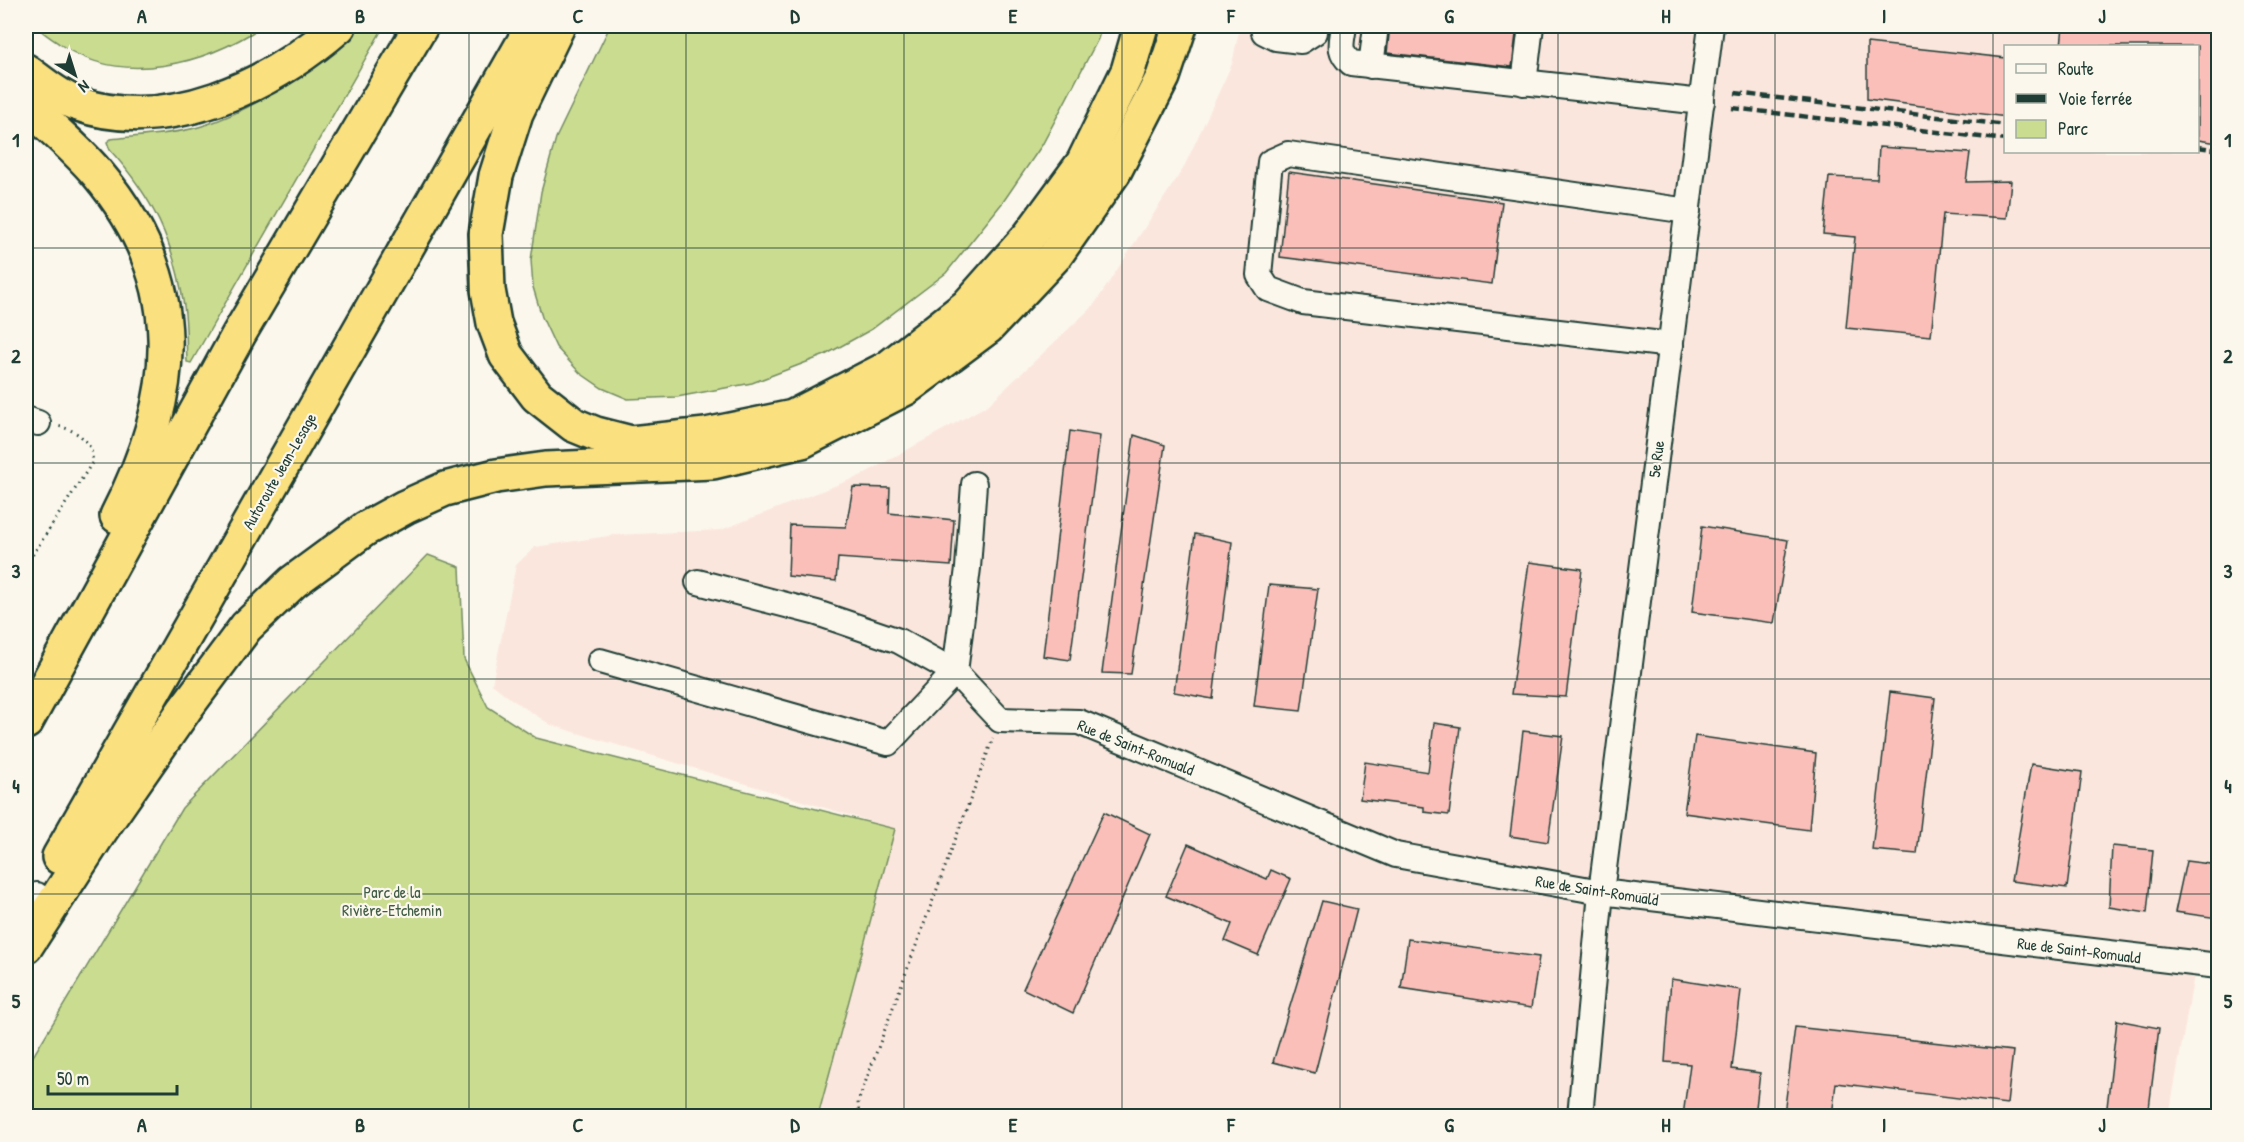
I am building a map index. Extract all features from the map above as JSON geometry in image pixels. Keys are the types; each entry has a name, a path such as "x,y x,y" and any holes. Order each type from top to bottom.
{"highway":[{"path":"26,71 54,93 74,103 117,113 158,112 203,104 234,92 279,68 339,26"},
{"path":"26,722 239,334 421,26"},
{"name":"Autoroute Jean-Lesage","path":"29,906 533,26"},
{"path":"558,26 516,113 496,176 486,234 488,290 494,323 506,355 520,377 537,396 574,425 631,443 706,435 793,417 888,368 967,306 1030,235 1083,163 1128,71 1142,26"},
{"path":"26,946 101,830 184,709 246,627 293,582 365,529 445,489 496,476 546,469 713,462 802,441 906,388 988,327 1055,256 1114,172 1163,77 1180,26"},
{"path":"26,104 96,172 122,206 138,232 155,271 166,326 164,377 154,424 127,495 26,691"}],"street":[{"path":"1262,26 1264,32 1276,38 1301,41 1315,32 1315,26"},
{"path":"1344,26 1341,49 1343,57 1351,63 1701,102"},
{"path":"1371,66 1376,26"},
{"path":"1524,83 1532,26"},
{"name":"5e Rue","path":"1580,1116 1601,892 1711,26"},
{"path":"1671,345 1303,302 1268,289 1259,275 1270,162 1288,154 1688,211"},
{"path":"600,661 888,743 955,672 968,568 974,484"},
{"path":"698,582 817,613 899,641 955,672 1000,720"},
{"name":"Rue de Saint-Romuald","path":"1000,720 1079,722 1396,855 1601,892 2218,966"}],"path":[{"path":"26,565 61,508 90,468 92,459 91,448 72,431 32,421"},
{"path":"859,1116 858,1102 1000,720"}],"shaded area":[{"path":"1240,26 2218,26 2218,966 2196,964 2169,1116 818,1116 895,829 551,725 511,699 492,684 516,565 535,547 615,535 721,530 860,476 988,405 1094,305 1183,169 1232,64"}],"green space":[{"path":"36,26 263,26 216,51 190,60 164,66 137,67 111,65 85,58 44,34"},
{"path":"361,26 384,26 191,363 187,362 184,306 168,241 150,203 110,150 107,142 111,139 192,129 246,108 306,71"},
{"path":"610,26 1102,26 1098,39 1042,145 1003,202 946,273 872,329 825,355 752,383 677,397 628,399 602,388 580,373 556,347 542,317 533,287 531,260 541,192 556,138"},
{"name":"Parc de la Rivière-Etchemin","path":"428,555 460,567 464,659 488,707 536,738 895,829 818,1116 26,1116 26,1068 182,808"}],"building":[{"path":"1390,26 1517,26 1512,67 1387,53"},
{"path":"2063,26 2218,26 2218,143 2199,140 2199,45 2061,45"},
{"path":"1867,43 2004,58 2004,117 1867,99"},
{"path":"1879,147 1970,153 1966,182 2011,181 2007,218 1943,214 1931,336 1846,328 1855,237 1823,234 1829,177 1877,179"},
{"path":"1289,172 1502,202 1492,284 1280,257"},
{"path":"1070,431 1100,436 1070,660 1043,656"},
{"path":"1134,435 1165,445 1131,674 1102,673"},
{"path":"853,487 890,488 889,513 954,520 951,566 838,558 836,581 788,576 790,525 846,527"},
{"path":"1702,526 1788,540 1774,623 1692,612"},
{"path":"1195,534 1232,542 1213,699 1174,692"},
{"path":"1529,562 1582,569 1566,697 1511,694"},
{"path":"1269,585 1318,589 1301,711 1254,706"},
{"path":"1890,692 1935,698 1917,854 1872,850"},
{"path":"1434,723 1460,727 1449,815 1424,812 1424,807 1360,799 1365,762 1428,772"},
{"path":"1523,731 1563,736 1548,842 1510,836"},
{"path":"1695,736 1816,753 1809,830 1684,813"},
{"path":"2031,764 2082,772 2067,888 2011,881"},
{"path":"1104,812 1150,834 1073,1013 1023,989"},
{"path":"1188,844 1267,879 1271,870 1291,879 1258,955 1225,941 1232,924 1166,896"},
{"path":"2112,846 2153,850 2147,913 2109,907"},
{"path":"2186,861 2218,865 2218,918 2175,912"},
{"path":"1322,901 1357,909 1315,1073 1273,1062"},
{"path":"1408,939 1539,957 1531,1008 1401,988"},
{"path":"1671,979 1741,990 1732,1069 1760,1073 1755,1116 1683,1116 1690,1064 1665,1062"},
{"path":"2117,1020 2159,1028 2148,1116 2106,1116"},
{"path":"1795,1027 2013,1051 2007,1104 1836,1083 1832,1116 1784,1114"}],"railway":[{"path":"1735,93 2004,125"},
{"path":"1732,108 2004,140"},
{"path":"2199,147 2218,150"}]}
